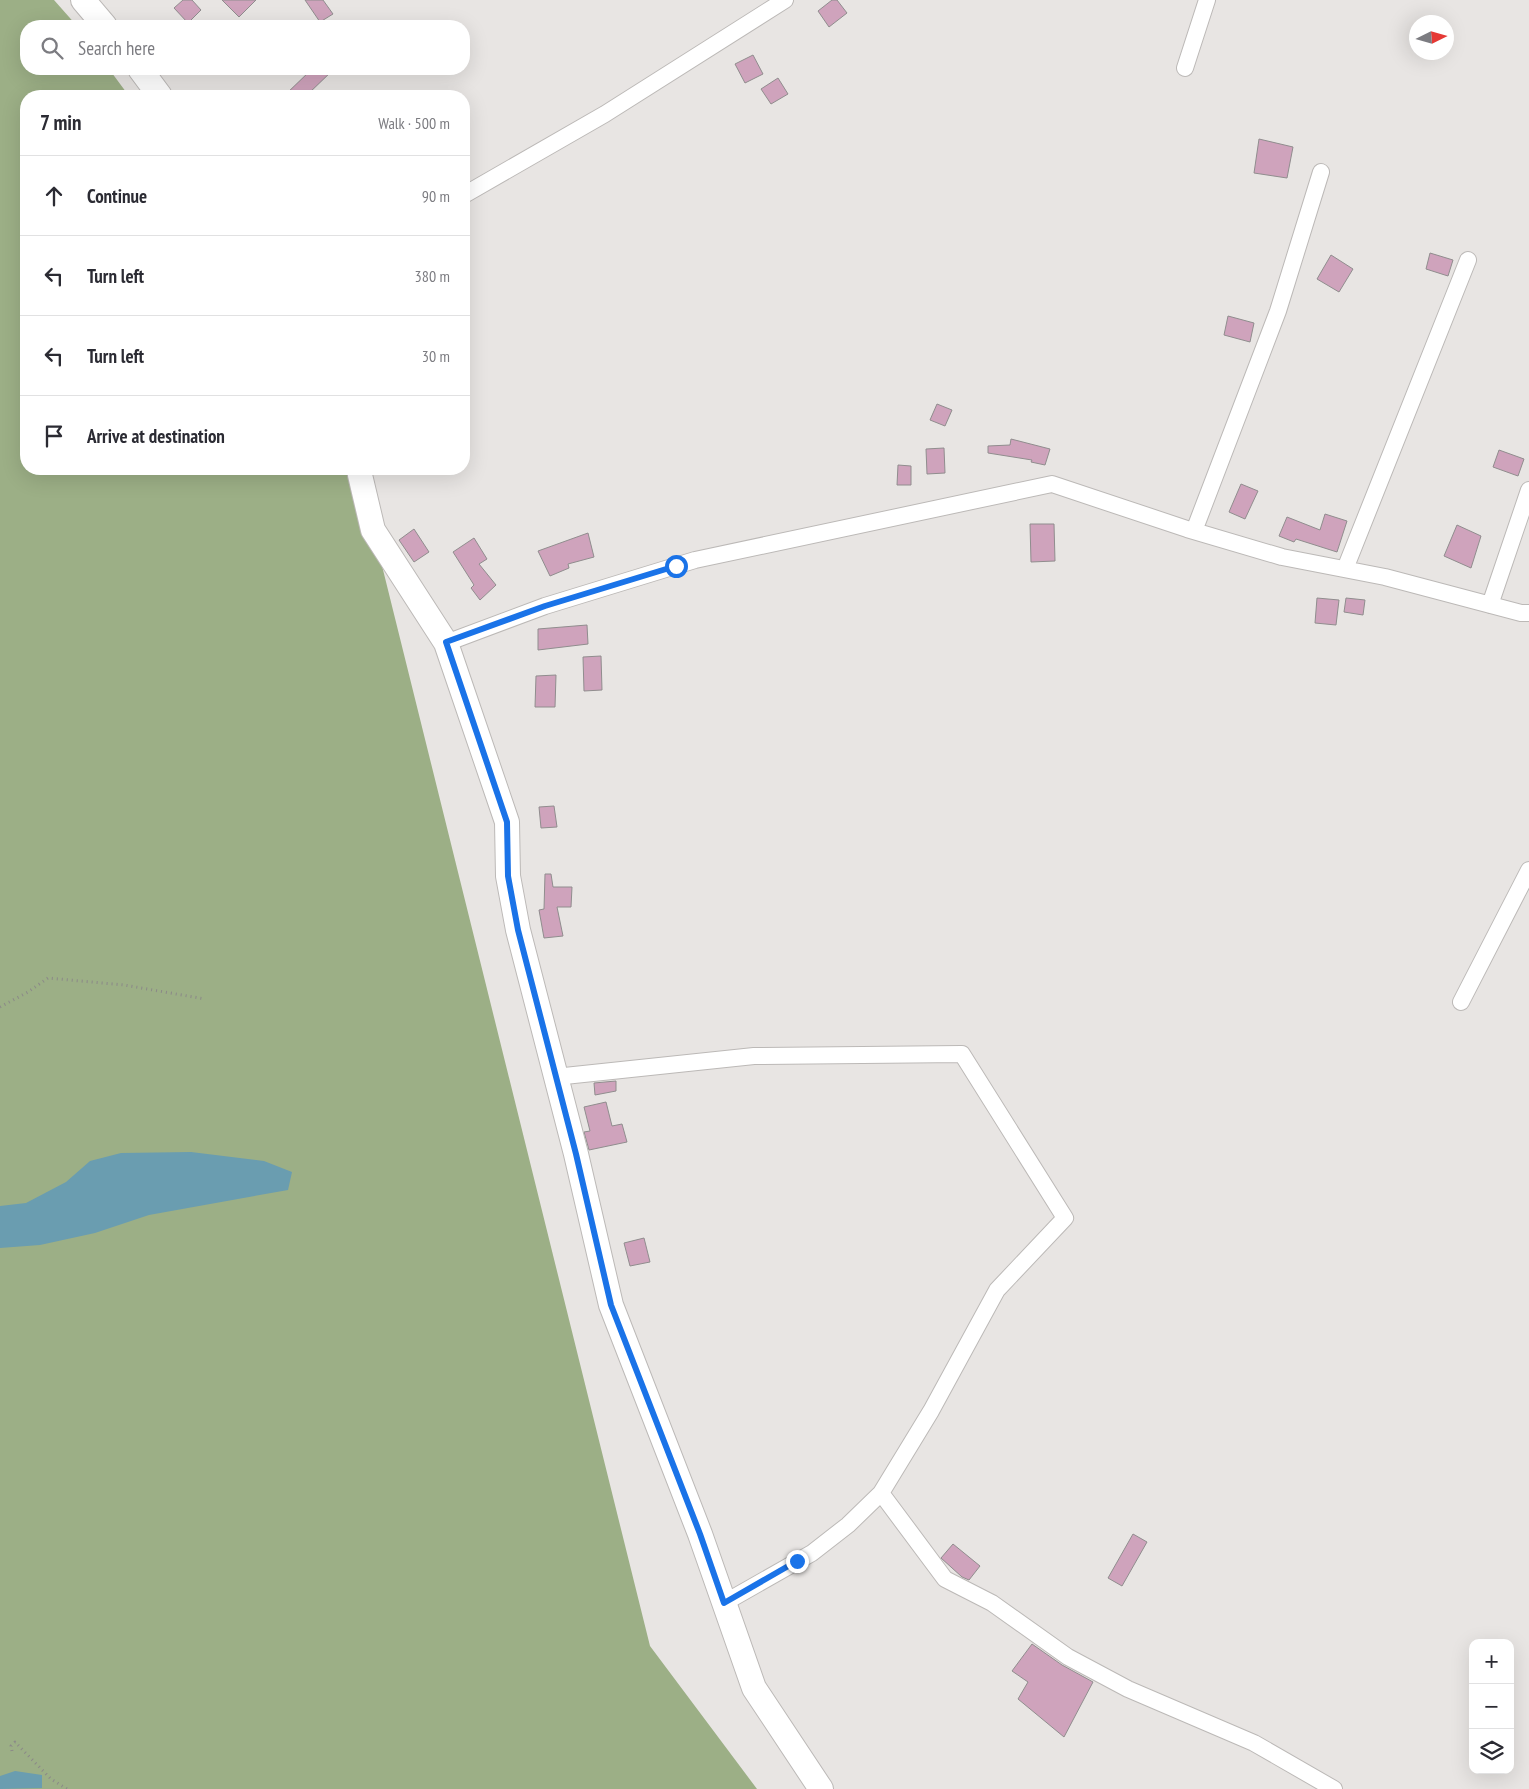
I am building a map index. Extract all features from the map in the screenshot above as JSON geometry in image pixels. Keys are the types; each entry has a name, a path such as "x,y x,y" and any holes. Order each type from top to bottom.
{"main road":[{"path":"83,0 100,20"},
{"path":"144,75 156,90"},
{"path":"360,475 372,530 446,642 507,822 508,876 518,930 576,1154 611,1305 700,1534 754,1688 821,1789"}],"street":[{"path":"470,192 605,114 785,0"},
{"path":"1185,68 1207,0"},
{"path":"1194,531 1278,311 1321,172"},
{"path":"1345,569 1468,260"},
{"path":"446,642 545,606 695,560 1052,484 1194,531 1282,557 1385,577 1490,605 1529,613"},
{"path":"1490,605 1529,490"},
{"path":"1461,1002 1529,870"},
{"path":"555,1077 754,1056 962,1054 1065,1218 997,1290 931,1411 882,1493 848,1525 812,1553 724,1603"},
{"path":"882,1493 945,1579 992,1603 1068,1657 1128,1689 1254,1743 1334,1789"}],"path":[{"path":"0,1007 28,992 48,978 124,985 205,999"},
{"path":"12,1750 11,1746 15,1742 51,1779 67,1789"}],"green space":[{"path":"0,0 54,0 72,20 20,20 20,75 113,75 125,90 20,90 20,475 359,475 650,1646 757,1789 0,1789"}],"water":[{"path":"191,1152 264,1161 292,1172 288,1190 149,1215 95,1233 40,1245 0,1248 0,1206 26,1203 66,1182 90,1161 121,1153"},
{"path":"15,1771 42,1775 42,1788 0,1789 0,1776"}],"building":[{"path":"183,0 192,0 201,10 191,20 185,20 174,8"},
{"path":"222,0 256,0 239,17"},
{"path":"305,0 323,0 333,14 323,20 319,20"},
{"path":"832,0 837,0 847,13 829,27 818,11"},
{"path":"753,55 763,74 745,83 735,64"},
{"path":"306,75 328,75 312,90 290,90"},
{"path":"778,78 788,94 771,104 761,89"},
{"path":"1259,139 1293,147 1287,178 1254,173"},
{"path":"1430,253 1453,260 1448,276 1426,269"},
{"path":"1331,255 1353,269 1339,292 1317,279"},
{"path":"1228,316 1254,323 1250,342 1224,335"},
{"path":"937,404 952,410 945,426 930,420"},
{"path":"1011,439 1050,449 1045,465 1031,462 1032,460 988,453 988,446 1010,445"},
{"path":"944,448 945,473 927,474 926,449"},
{"path":"1499,450 1524,459 1518,476 1493,467"},
{"path":"898,465 911,466 911,485 897,485"},
{"path":"1241,484 1258,491 1245,519 1229,512"},
{"path":"1325,514 1347,521 1337,552 1296,539 1294,542 1279,536 1287,517 1320,530"},
{"path":"1030,524 1054,524 1055,561 1031,562"},
{"path":"1457,525 1481,536 1471,568 1444,556"},
{"path":"414,529 429,552 414,562 399,540"},
{"path":"588,533 594,557 568,564 569,568 550,576 538,551"},
{"path":"474,538 487,559 479,564 496,585 480,600 471,588 474,585 453,552"},
{"path":"1317,598 1339,600 1336,625 1315,623"},
{"path":"1346,598 1365,600 1363,615 1344,612"},
{"path":"587,625 588,644 538,650 538,629"},
{"path":"601,656 602,690 584,691 583,657"},
{"path":"556,675 555,707 535,707 536,676"},
{"path":"554,806 557,827 541,828 539,807"},
{"path":"545,874 551,874 553,887 572,887 571,907 557,907 563,936 544,938 539,910 544,909"},
{"path":"616,1081 616,1091 595,1095 594,1083"},
{"path":"606,1102 612,1126 622,1124 627,1142 589,1150 584,1132 590,1131 584,1107"},
{"path":"644,1238 650,1262 630,1266 624,1243"},
{"path":"1133,1534 1147,1542 1122,1586 1108,1578"},
{"path":"953,1544 980,1566 969,1580 962,1577 941,1558"},
{"path":"1032,1644 1062,1665 1093,1682 1064,1737 1018,1699 1028,1682 1012,1671"}],"route":[{"path":"676,566 545,606 446,642 507,822 508,876 518,930 576,1154 611,1305 700,1534 724,1603 797,1561"}]}
